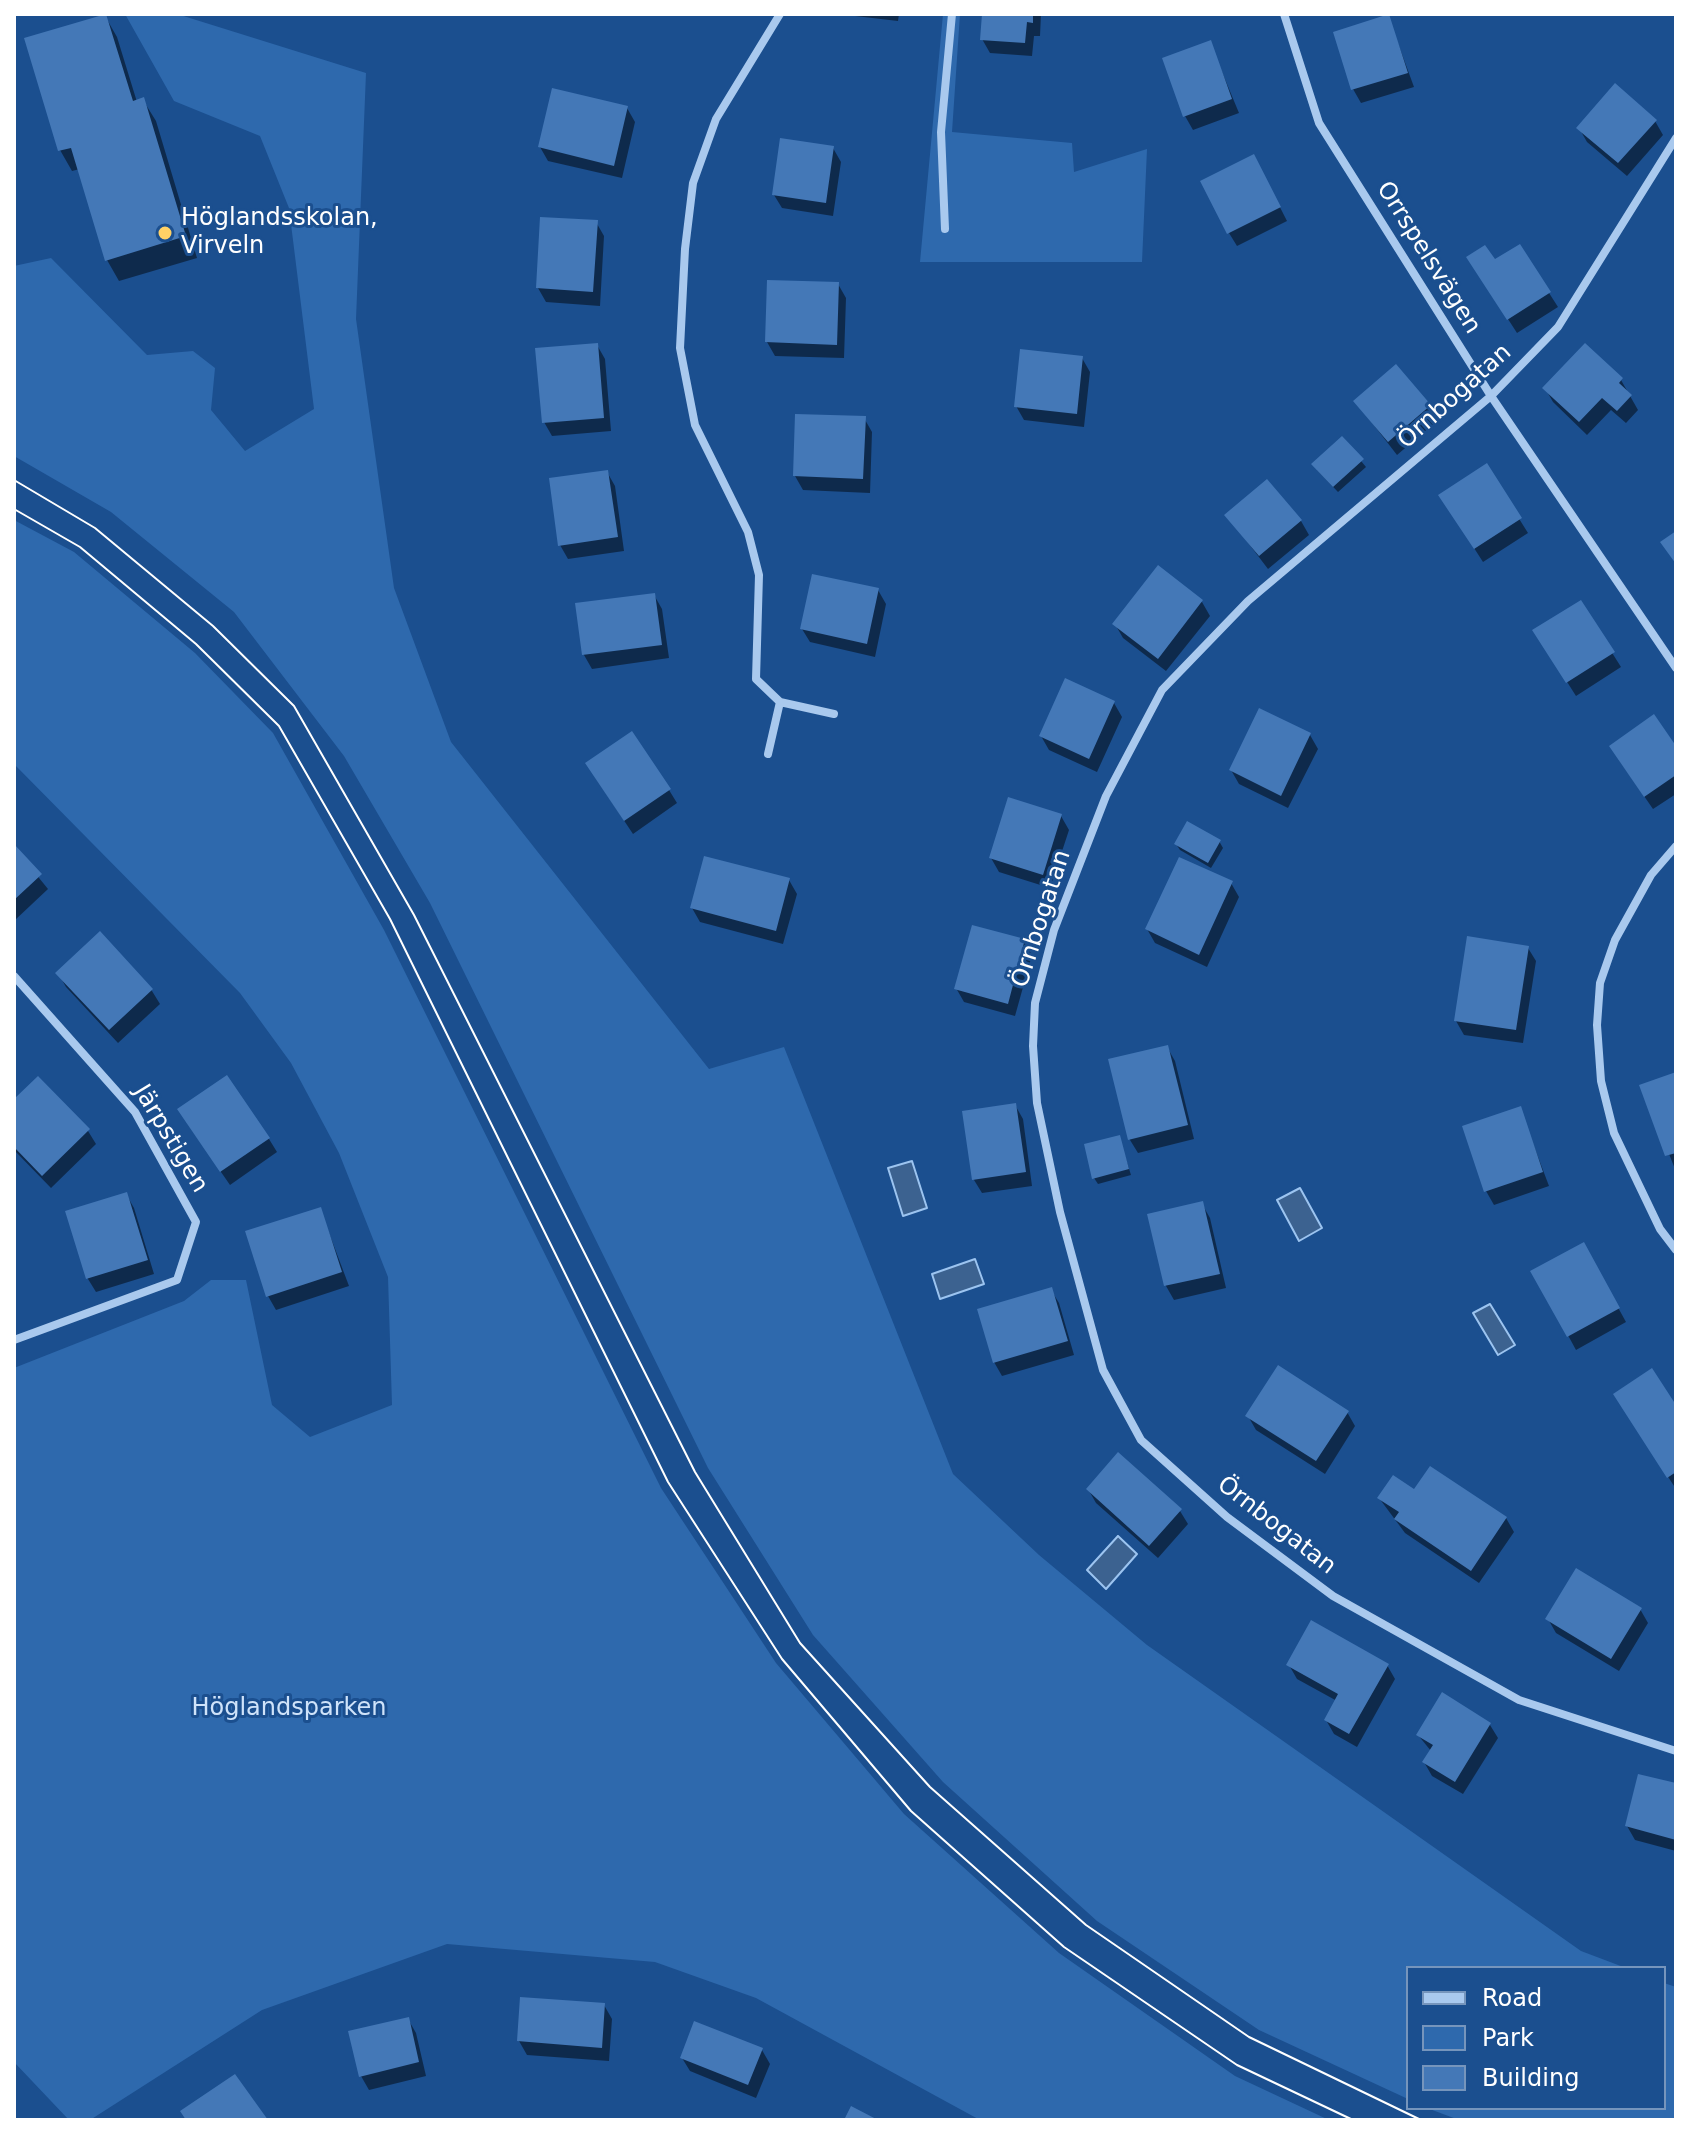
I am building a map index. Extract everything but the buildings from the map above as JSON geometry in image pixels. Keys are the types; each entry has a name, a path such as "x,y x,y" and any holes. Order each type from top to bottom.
{"street":[{"path":"780,14 716,119 693,183 685,249 680,348 695,425 748,532 759,575 756,679 780,702 834,714"},
{"path":"945,229 941,132 952,14"},
{"name":"Orrspelsvägen","path":"1284,14 1319,123 1491,396 1676,668"},
{"name":"Örnbogatan","path":"1676,138 1558,327 1491,396 1248,601 1162,690 1106,796 1052,935 1035,1003 1033,1046 1037,1103 1060,1212 1103,1370 1141,1440 1227,1517 1333,1596 1519,1700 1676,1751"},
{"path":"768,754 780,702"},
{"path":"1676,846 1651,875 1615,940 1600,983 1597,1025 1601,1081 1614,1133 1660,1229 1676,1250"},
{"name":"Järpstigen","path":"14,976 135,1112 196,1222 177,1280 14,1340"}],"green space":[{"path":"125,14 177,14 366,73 356,319 394,588 451,742 709,1069 784,1047 953,1474 1039,1555 1147,1645 1581,1951 1621,1966 1406,1966 1406,2098 1259,2030 1097,1921 943,1782 813,1635 708,1468 430,903 344,756 234,612 111,512 14,456 14,266 51,258 147,355 193,351 215,368 211,410 245,451 314,409 289,208 260,136 174,101"},
{"path":"943,14 960,14 952,132 1072,143 1074,172 1147,149 1142,262 920,262"},
{"name":"Höglandsparken","path":"14,520 74,552 195,653 273,733 384,930 661,1488 776,1663 904,1814 1059,1953 1235,2076 1329,2120 980,2120 756,1998 655,1962 447,1944 262,2010 90,2120 69,2120 14,2062 14,1368 184,1301 211,1280 246,1280 272,1405 310,1437 392,1405 388,1277 339,1153 291,1063 240,993 14,764"},
{"path":"1666,1984 1676,1987 1676,2120 1459,2120 1432,2110 1666,2110"}],"shaded area":[{"path":"912,1161 927,1208 903,1216 888,1168"},
{"path":"1300,1188 1322,1228 1299,1241 1277,1200"},
{"path":"975,1259 984,1284 940,1299 932,1274"},
{"path":"1490,1304 1515,1345 1498,1355 1473,1313"},
{"path":"1118,1536 1137,1554 1106,1589 1087,1570"}],"tram line":[{"path":"14,480 95,528 213,626 294,706 414,915 695,1472 800,1643 930,1787 1086,1925 1249,2037 1421,2120"},
{"path":"14,509 80,547 196,644 279,726 390,919 668,1482 782,1659 911,1811 1064,1947 1237,2065 1353,2120"}],"place":[{"name":"Höglandsskolan, Virveln","path":"165,233"}]}
